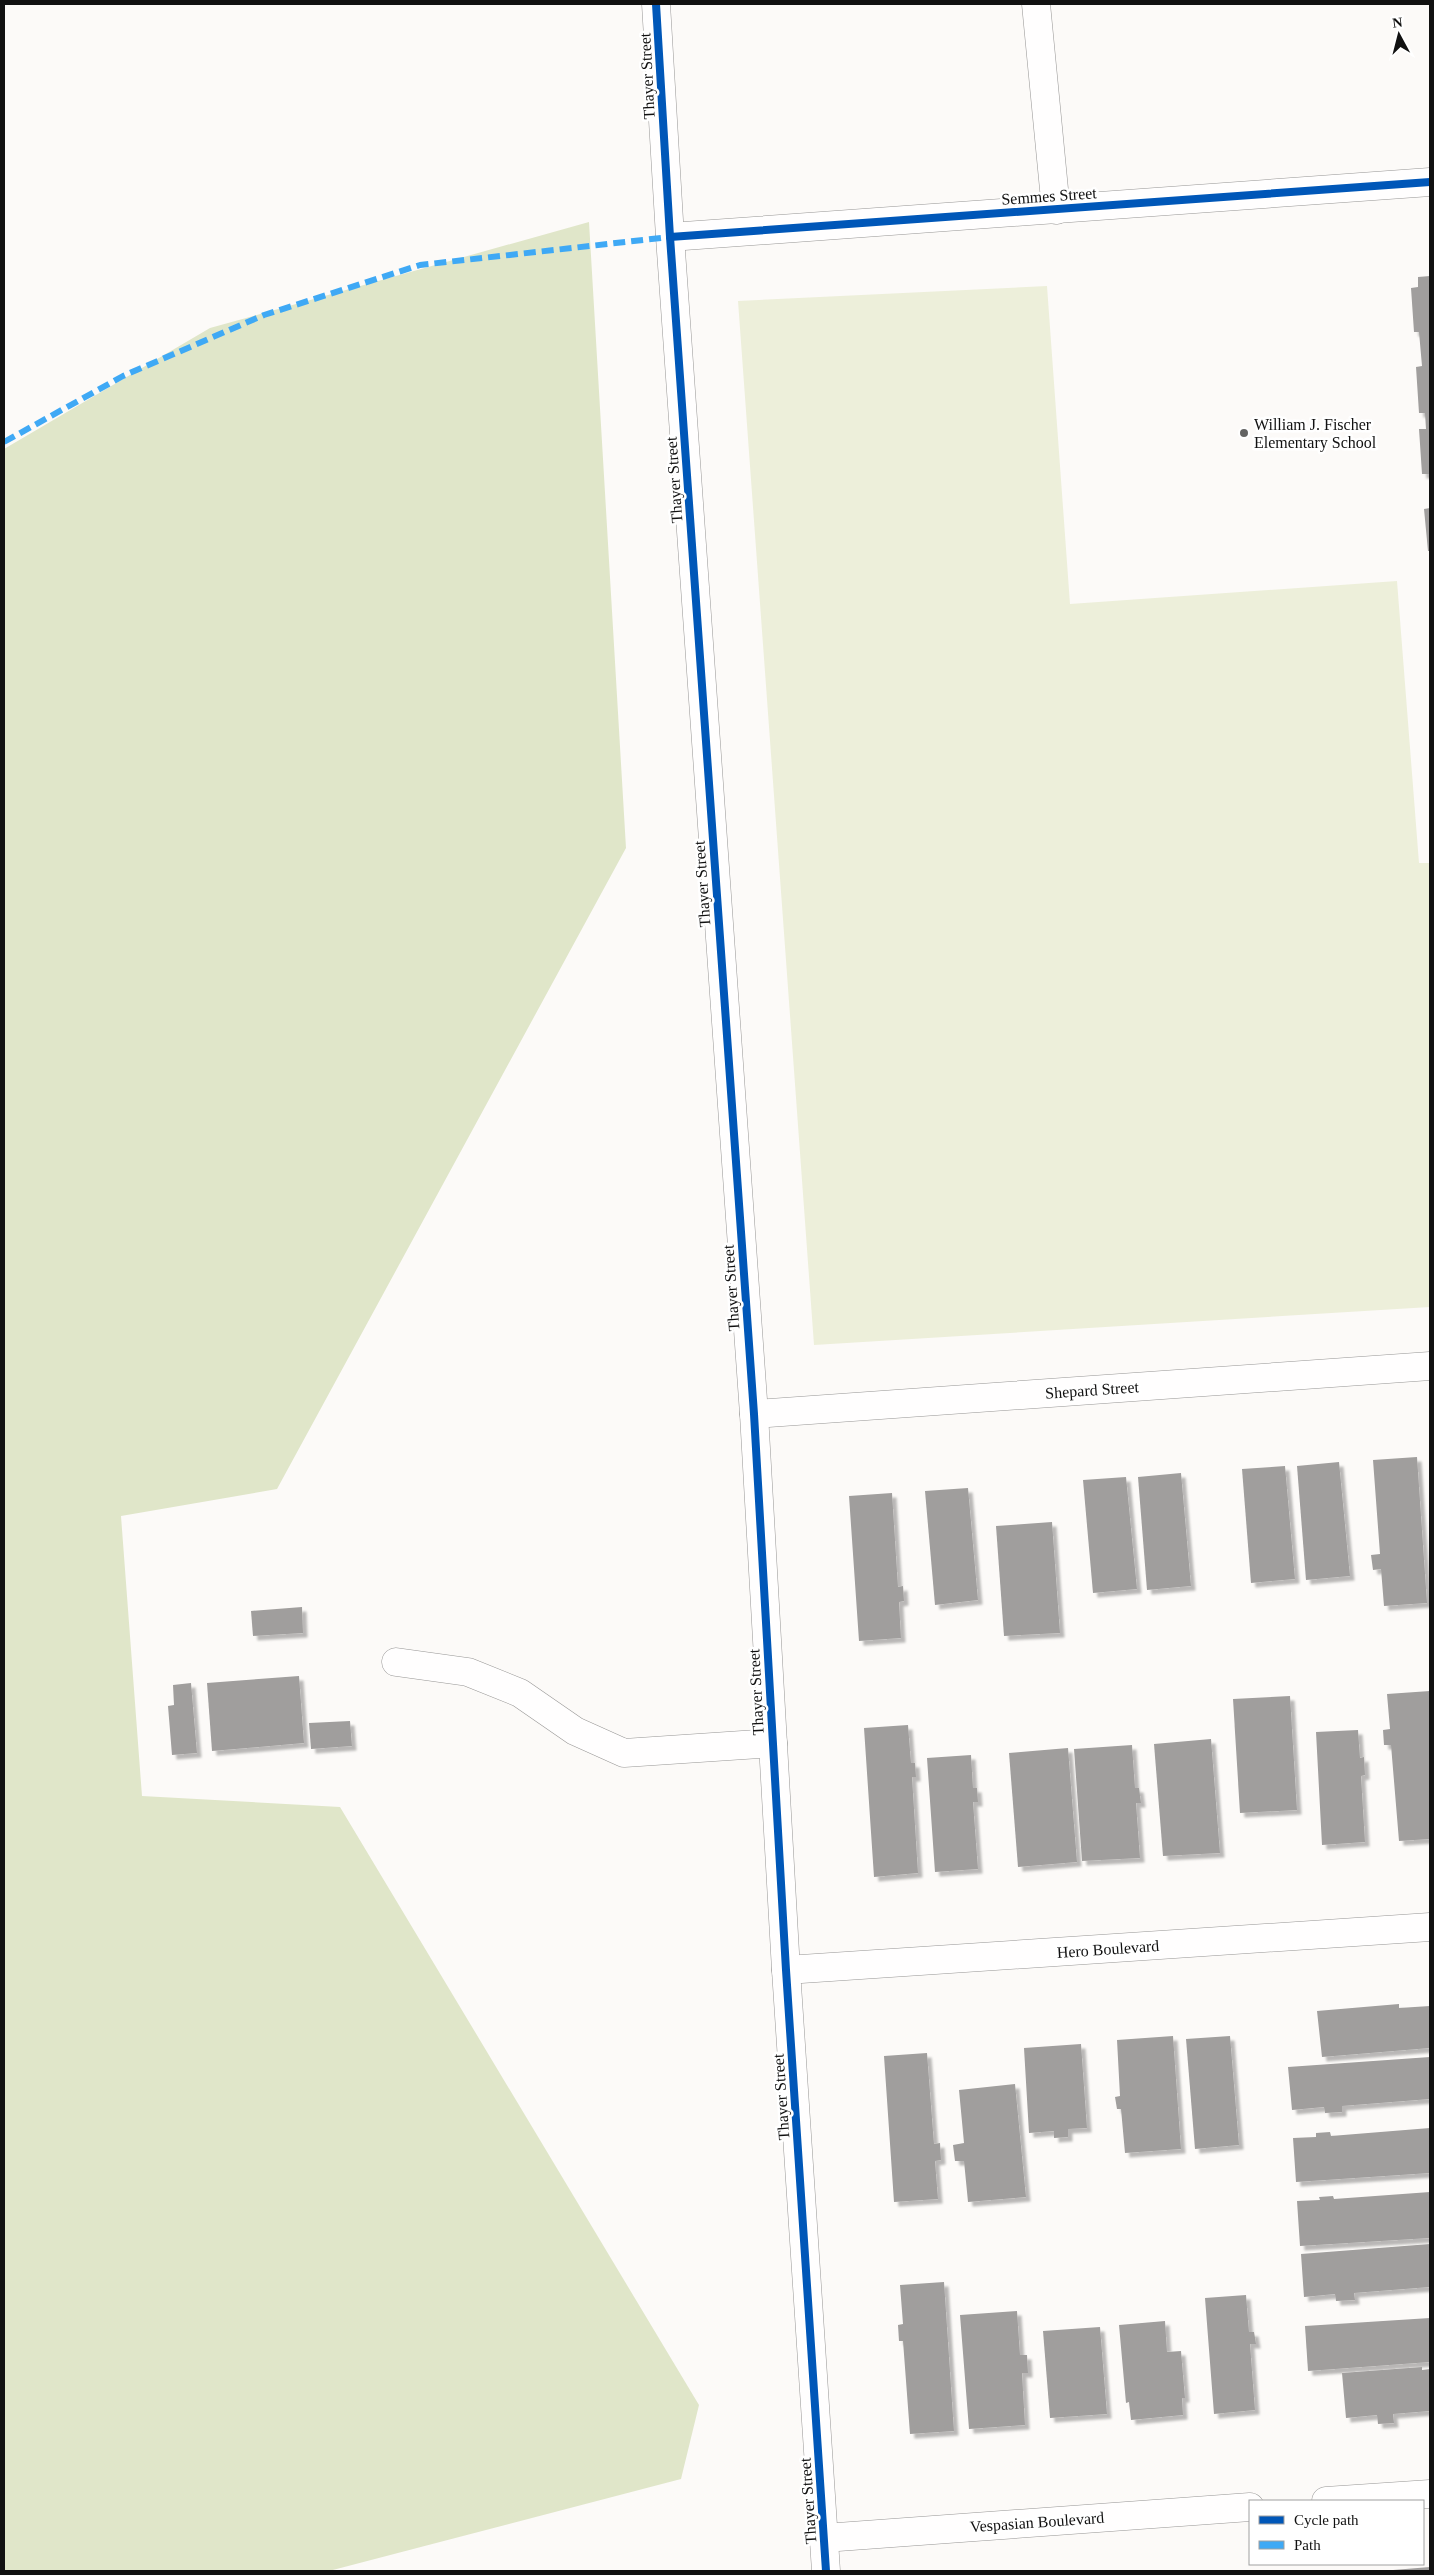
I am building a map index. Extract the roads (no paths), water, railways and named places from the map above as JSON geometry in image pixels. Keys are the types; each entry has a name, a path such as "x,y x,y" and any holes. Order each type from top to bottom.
{"street":[{"name":"Thayer Street","path":"656,4 670,237 754,1414 786,1970 826,2571"},
{"path":"1036,4 1056,210"},
{"name":"Semmes Street","path":"670,237 1430,182"},
{"name":"Shepard Street","path":"754,1414 1430,1366"},
{"path":"396,1662 468,1672 520,1693 575,1731 624,1753 773,1744"},
{"name":"Hero Boulevard","path":"786,1970 1430,1927"},
{"path":"1341,2500 1430,2494"},
{"name":"Vespasian Boulevard","path":"824,2538 1249,2507"}],"place":[{"name":"William J. Fischer Elementary School","path":"1244,433"}]}
